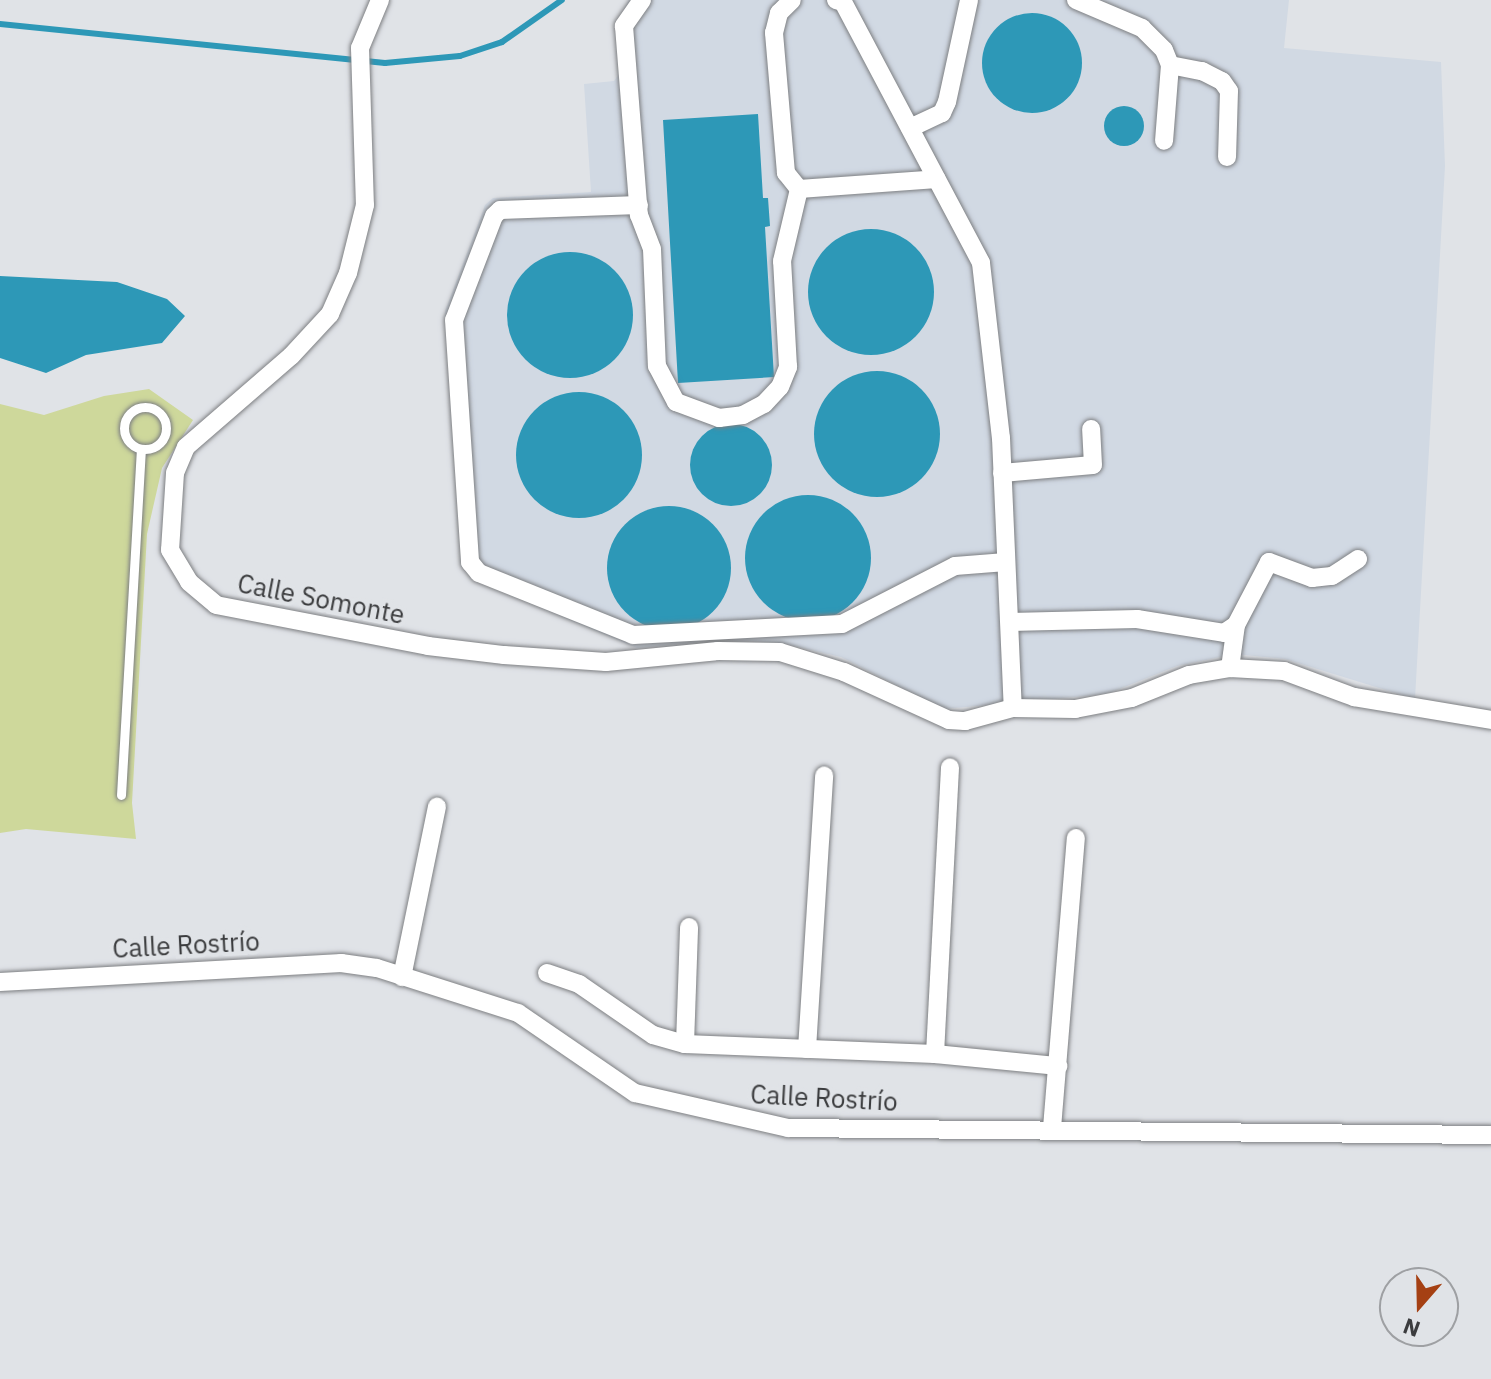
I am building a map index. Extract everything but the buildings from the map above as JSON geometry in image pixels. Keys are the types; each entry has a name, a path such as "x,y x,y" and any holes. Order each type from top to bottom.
{"street":[{"path":"186,447 291,356 330,314 348,273 365,205 367,158 357,82 360,48 380,0"},
{"path":"642,0 624,26 639,205 652,249 657,366 676,402 719,418 743,415 764,404 780,387 788,367 782,261 799,189"},
{"path":"792,0 779,13 774,33 786,173 799,189"},
{"path":"910,128 942,113 969,0"},
{"path":"1076,0 1142,28 1164,50 1170,65 1164,141"},
{"path":"841,1 981,263 1002,473 1013,708"},
{"path":"1170,65 1202,71 1222,81 1229,91 1227,157"},
{"path":"799,189 937,179"},
{"path":"639,205 500,210 494,216 454,320 470,562 479,573 633,635 842,624 955,566 1006,562"},
{"path":"1002,473 1093,465 1091,429"},
{"name":"Calle Somonte","path":"186,447 169,499 170,550 189,582 216,605 428,646 504,655 606,662 718,651 780,652 844,672 949,720 965,721 1013,708 1075,709 1132,698 1189,675 1230,668 1284,671 1354,697 1491,720"},
{"path":"1230,668 1236,625 1269,562 1312,578 1332,576 1358,559"},
{"path":"1010,622 1137,619 1213,635 1236,625"},
{"path":"935,1054 950,767"},
{"path":"807,1049 824,776"},
{"path":"402,977 437,807"},
{"path":"1052,1128 1076,838"},
{"path":"685,1044 689,927"},
{"name":"Calle Rostrío","path":"0,982 341,963 402,977 518,1013 635,1093 741,1121 788,1128 1052,1128 1491,1135"},
{"path":"547,973 579,984 653,1035 685,1044 935,1054 1058,1066"}],"lane":[{"path":"138,408 152,408 163,416 164,437 155,447 141,450 129,443 123,430 127,417 138,408"},
{"path":"164,437 186,447"},
{"path":"121,795 141,450"}],"shaded area":[{"path":"629,0 1289,0 1284,48 1441,62 1445,166 1415,699 1285,659 1235,654 1177,666 1107,694 943,709 841,657 781,643 725,640 637,648 476,581 461,546 445,311 485,205 493,198 591,192 584,84 614,81 619,74 617,21"}],"green space":[{"path":"149,389 193,420 162,468 147,534 132,803 136,839 26,829 0,833 0,404 44,415 104,396"}],"water":[{"path":"1032,13 1051,16 1068,27 1079,44 1082,63 1079,82 1068,99 1051,110 1032,113 1013,110 996,99 985,82 982,63 985,44 996,27 1013,16"},
{"path":"1124,106 1138,112 1144,126 1138,140 1124,146 1110,140 1104,126 1110,112"},
{"path":"758,114 763,198 768,198 770,226 765,227 774,377 678,383 663,120"},
{"path":"871,229 895,234 916,247 929,268 934,292 929,316 916,337 895,350 871,355 847,350 826,337 813,316 808,292 813,268 826,247 847,234"},
{"path":"570,252 594,257 615,270 628,291 633,315 628,339 615,360 594,373 570,378 546,373 525,360 512,339 507,315 512,291 525,270 546,257"},
{"path":"0,276 117,282 167,299 185,316 162,343 86,355 46,373 0,358"},
{"path":"877,371 901,376 922,389 935,410 940,434 935,458 922,479 901,492 877,497 853,492 832,479 819,458 814,434 819,410 832,389 853,376"},
{"path":"579,392 603,397 624,410 637,431 642,455 637,479 624,500 603,513 579,518 555,513 534,500 521,479 516,455 521,431 534,410 555,397"},
{"path":"731,424 747,427 760,436 769,449 772,465 769,481 760,494 747,503 731,506 715,503 702,494 693,481 690,465 693,449 702,436 715,427"},
{"path":"808,495 832,500 852,514 866,534 871,558 866,582 852,602 832,616 808,621 784,616 764,602 750,582 745,558 750,534 764,514 784,500"},
{"path":"669,506 693,511 713,524 726,544 731,568 726,592 713,612 693,625 669,630 645,625 625,612 612,592 607,568 612,544 625,524 645,511"}],"waterway":[{"path":"0,24 385,63 460,56 502,42 562,0"}]}
